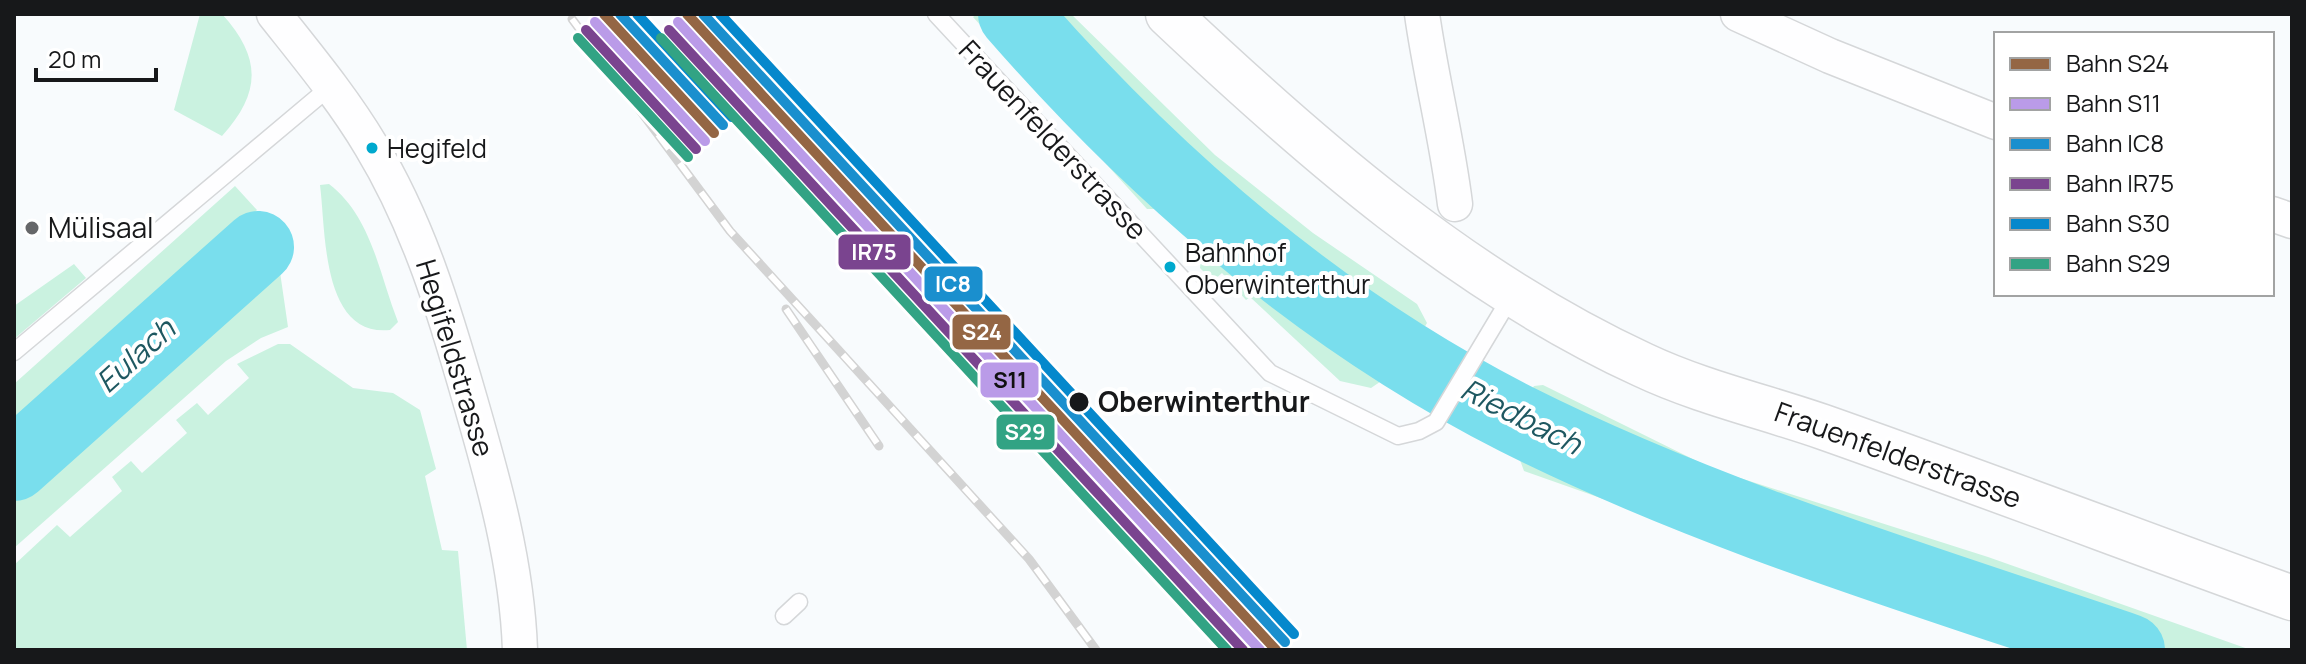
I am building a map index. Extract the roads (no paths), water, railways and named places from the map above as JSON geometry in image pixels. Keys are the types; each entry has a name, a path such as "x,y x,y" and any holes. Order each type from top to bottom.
{"main road":[{"name":"Frauenfelderstrasse","path":"1168,14 1276,116 1436,243 1513,294 1644,366 2292,598"}],"street":[{"name":"Hegifeldstrasse","path":"274,14 331,86 372,148 430,267 496,491 516,592 520,650"},
{"path":"1422,14 1434,99 1445,127 1455,204"},
{"path":"1738,14 1830,56 1994,121"}],"lane":[{"name":"Frauenfelderstrasse","path":"936,14 1270,373 1398,436 1436,422 1449,406 1513,294"},
{"path":"14,352 331,86"},
{"path":"784,616 799,602"}],"waterway":[{"name":"Riedbach","path":"1014,14 1125,132 1246,240 1310,291 1445,380 1516,419 1665,487 1818,545 2129,650"},
{"name":"Eulach","path":"14,465 258,247"}],"railway":[{"path":"572,19 730,231 1029,559 1096,650"},
{"path":"786,309 879,446"}],"rail line":[{"name":"S24","path":"604,14 714,133"},
{"name":"IC8","path":"620,14 723,125"},
{"name":"S30","path":"637,14 732,117"},
{"name":"S24","path":"687,14 1276,650"},
{"name":"IC8","path":"703,14 1285,642"},
{"name":"S30","path":"720,14 1294,634"},
{"name":"S11","path":"595,22 705,141"},
{"name":"S11","path":"678,22 1260,650"},
{"name":"IR75","path":"586,30 696,149"},
{"name":"IR75","path":"669,30 1243,650"},
{"name":"S29","path":"578,38 688,157"},
{"name":"S29","path":"661,38 1227,650"}],"place":[{"name":"Hegifeld","path":"372,148"},
{"name":"Mülisaal","path":"32,228"},
{"name":"Bahnhof Oberwinterthur","path":"1170,267"},
{"name":"Oberwinterthur","path":"1079,402"}]}
